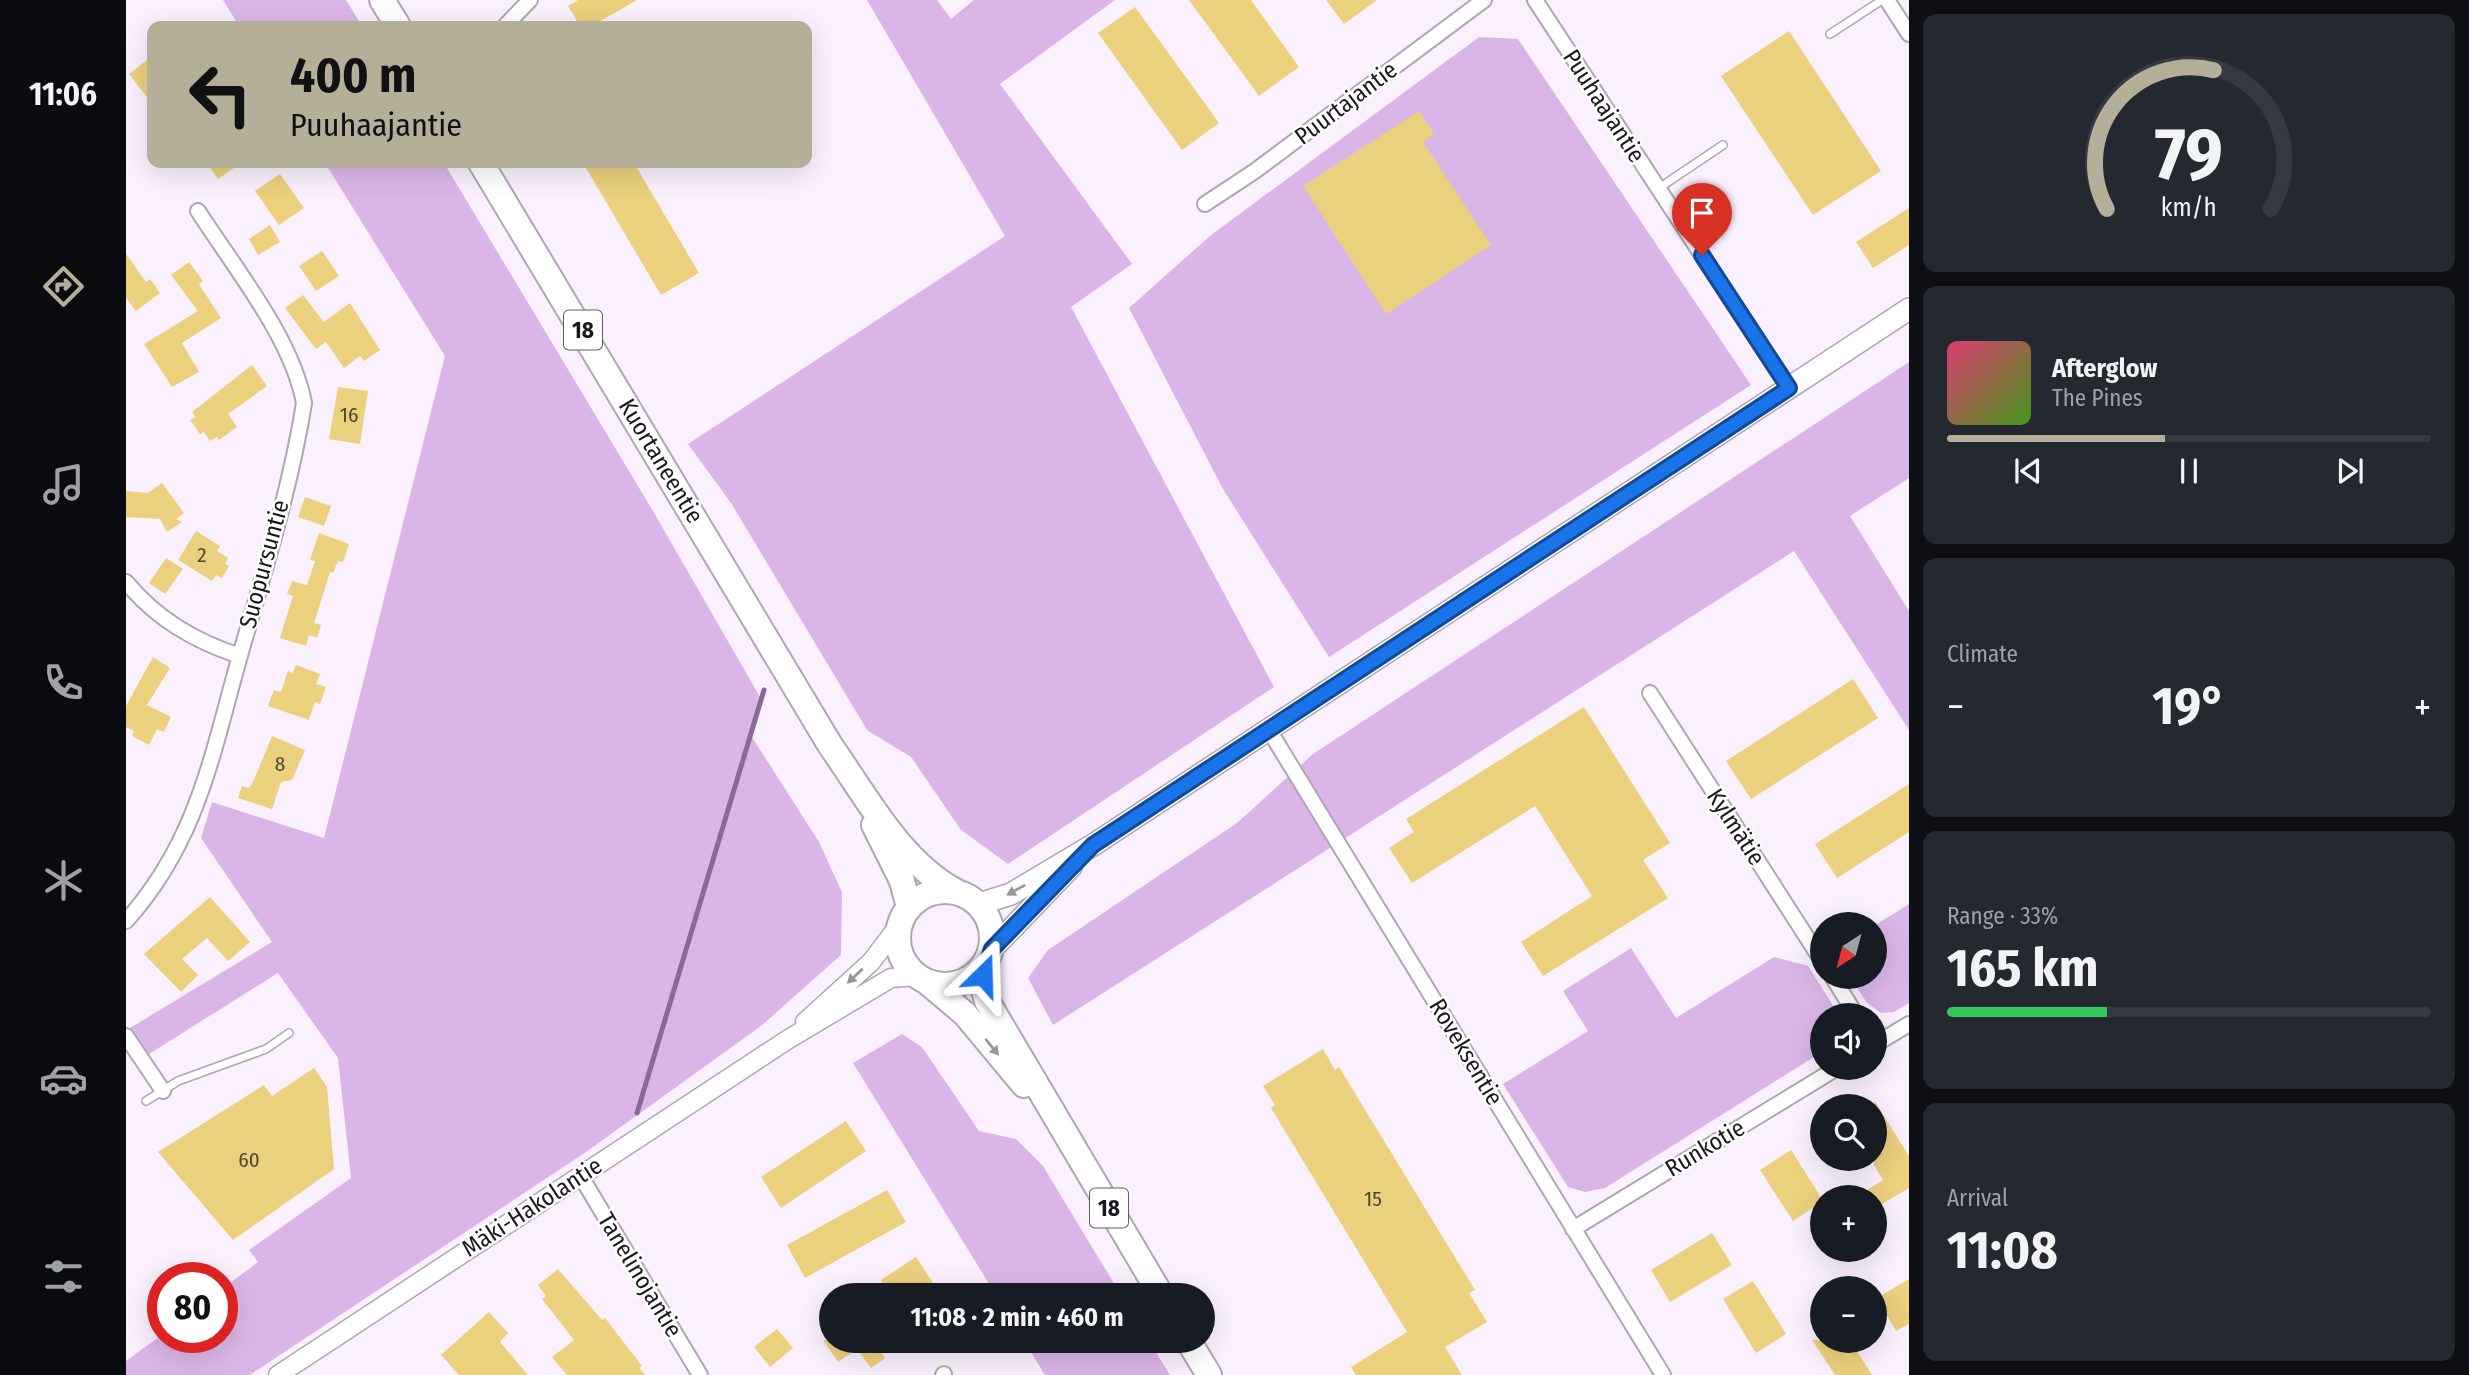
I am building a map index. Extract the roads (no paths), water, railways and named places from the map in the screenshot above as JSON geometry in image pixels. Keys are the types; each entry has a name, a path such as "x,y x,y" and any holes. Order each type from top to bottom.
{"highway":[{"path":"382,0 395,21"},
{"name":"Kuortaneentie","path":"484,168 841,759 877,813 918,863 936,881 957,892"},
{"name":"Kuortaneentie","path":"841,759 902,881 904,916"},
{"path":"904,916 931,893 957,892"},
{"name":"18","path":"957,892 979,904 991,925 983,988 987,1001 1154,1283"},
{"name":"18","path":"904,916 899,947 909,968 965,1014 1056,1121"},
{"path":"922,979 953,985 966,981 989,956"},
{"path":"1196,1353 1209,1375"}],"main road":[{"path":"979,904 1011,894 1093,845 1909,309"},
{"path":"989,956 1093,845"}],"street":[{"path":"510,21 530,0"},
{"name":"Puurtajantie","path":"1205,204 1485,0"},
{"name":"Puuhaajantie","path":"1535,0 1789,388"},
{"path":"1884,0 1909,34"},
{"name":"Suopursuntie","path":"126,921 151,894 198,808 299,433 304,403 299,374 283,344 198,211"},
{"path":"126,582 147,607 178,629 210,646 240,656"},
{"name":"Kylmätie","path":"1650,693 1810,942"},
{"name":"Roveksentie","path":"1269,730 1663,1375"},
{"name":"Mäki-Hakolantie","path":"787,1040 871,962 904,916"},
{"name":"Mäki-Hakolantie","path":"278,1375 787,1040 891,978 922,979"},
{"path":"1887,1037 1909,1024"},
{"path":"126,1036 163,1091"},
{"name":"Runkotie","path":"1573,1229 1817,1080"},
{"name":"Tanelinojantie","path":"580,1175 700,1375"}],"lane":[{"path":"1830,34 1884,0"},
{"path":"1658,189 1723,145"},
{"path":"146,1101 178,1081 266,1049 289,1033"}],"waterway":[{"path":"637,1113 764,690"}]}
